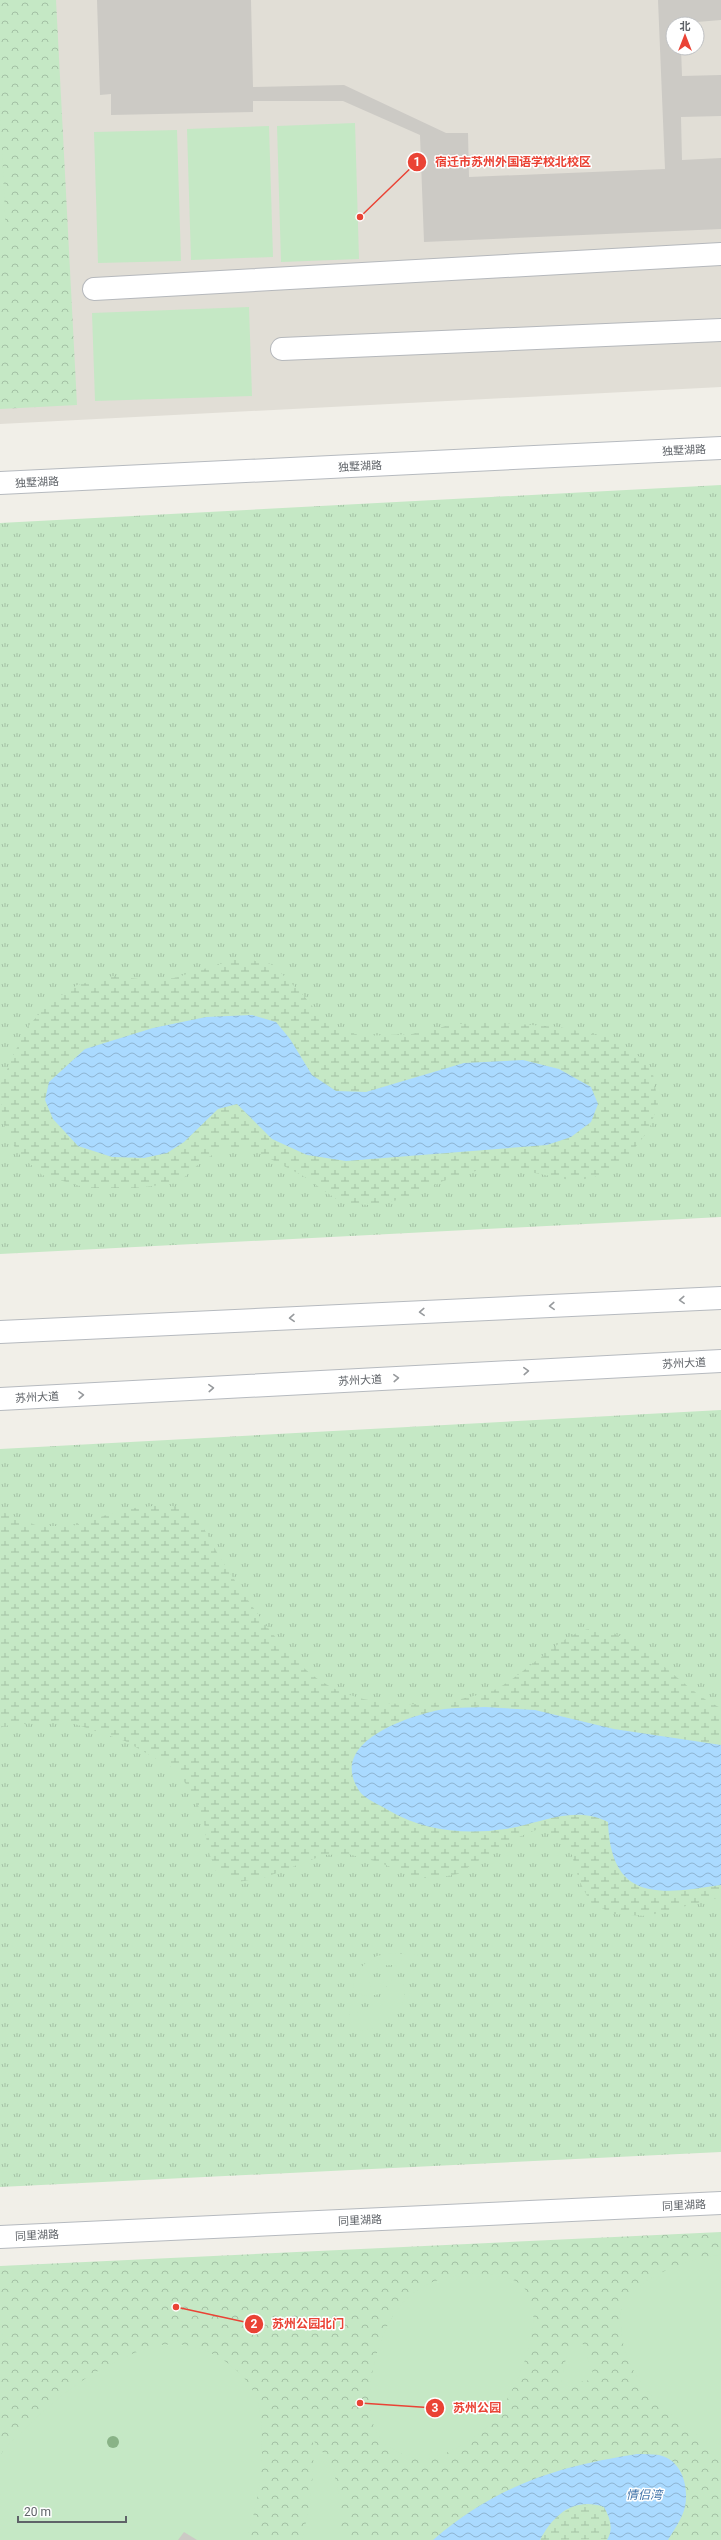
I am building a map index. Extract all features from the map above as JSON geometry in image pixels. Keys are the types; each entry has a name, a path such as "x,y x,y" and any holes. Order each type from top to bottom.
{"street":[{"path":"94,288 721,254"},
{"path":"282,349 721,330"},
{"name":"独墅湖路","path":"0,483 721,448"},
{"path":"0,1332 721,1298"},
{"name":"苏州大道","path":"0,1400 721,1360"},
{"name":"同里湖路","path":"0,2237 721,2203"}],"shaded area":[{"path":"0,0 721,0 721,387 0,424"}],"green space":[{"path":"0,0 56,0 77,405 0,409"},
{"path":"0,107 6,236 0,236"},
{"path":"355,123 359,259 281,262 277,126"},
{"path":"269,126 273,257 191,260 187,129"},
{"path":"177,130 181,261 98,263 94,132"},
{"path":"249,307 252,396 95,401 92,313"},
{"path":"721,485 721,1217 0,1254 0,523"},
{"path":"240,958 272,964 303,995 326,1023 360,1036 412,1034 455,1024 504,1023 559,1027 611,1038 641,1058 653,1074 658,1104 649,1130 626,1159 599,1176 575,1181 520,1170 479,1170 443,1181 410,1198 369,1205 342,1203 303,1176 248,1147 228,1147 203,1160 178,1183 135,1188 87,1188 42,1175 17,1152 2,1121 1,1083 25,1030 49,1003 77,985 113,976 147,980 174,978"},
{"path":"721,1410 721,2152 0,2187 0,1449"},
{"path":"163,1505 188,1508 200,1523 221,1559 254,1609 287,1651 311,1674 331,1687 352,1696 398,1704 422,1704 469,1697 491,1691 514,1678 568,1638 580,1632 591,1629 609,1632 626,1639 642,1649 690,1688 721,1708 721,1897 647,1916 613,1914 590,1902 579,1880 570,1849 553,1835 536,1830 509,1841 458,1874 431,1879 410,1875 378,1862 348,1854 324,1855 266,1877 238,1882 216,1871 208,1850 203,1816 193,1794 176,1770 125,1741 63,1720 4,1726 0,1728 0,1511 38,1526 72,1526 125,1509"},
{"path":"390,1953 418,1955 405,1971 396,1966 388,1965 374,1972 370,1978 369,1984 373,1990 382,1993 366,1996 359,1994 353,1988 354,1981 361,1968 370,1959"},
{"path":"398,1979 402,1981 404,1998 396,2013 390,2019 374,2028 350,2030 349,2009 359,2013 376,2013 389,1998 388,1988 382,1983"},
{"path":"721,2232 721,2540 0,2540 0,2266"},
{"path":"721,2255 721,2463 703,2440 656,2400 634,2372 622,2339 621,2320 622,2308 625,2299 633,2290 647,2280 689,2261"},
{"path":"476,2273 511,2279 521,2285 530,2298 533,2316 532,2336 526,2358 507,2399 497,2415 481,2433 457,2448 440,2455 423,2459 410,2457 386,2445 379,2436 373,2423 370,2407 370,2389 373,2370 384,2333 400,2306 425,2285 444,2278"},
{"path":"0,2322 3,2337 0,2352"},
{"path":"576,2336 582,2342 595,2379 560,2386 570,2340"},
{"path":"155,2345 185,2345 196,2347 219,2357 239,2373 254,2392 258,2403 261,2422 262,2454 259,2487 253,2519 246,2540 0,2540 0,2456 3,2451 38,2416 72,2388 109,2365"},
{"path":"313,2440 332,2464 340,2499 340,2540 302,2540 311,2490"},
{"path":"577,2504 604,2507 610,2523 610,2531 607,2539 540,2540 555,2518"}],"water":[{"path":"252,1015 276,1022 290,1039 312,1075 336,1091 366,1092 464,1063 523,1060 559,1069 591,1087 598,1104 591,1122 571,1137 547,1145 346,1161 307,1155 272,1139 237,1104 218,1109 184,1142 167,1153 144,1158 112,1157 78,1146 53,1119 45,1100 49,1082 85,1049 153,1028 206,1017"},
{"path":"485,1707 535,1710 614,1729 721,1745 721,1885 678,1890 659,1890 643,1887 629,1880 618,1867 611,1848 608,1822 595,1817 570,1815 518,1827 490,1831 475,1832 445,1830 415,1823 401,1817 362,1795 352,1775 353,1760 361,1746 374,1735 408,1719 439,1710 450,1708"},
{"name":"情侣湾","path":"637,2454 659,2455 667,2458 678,2468 685,2483 686,2499 684,2511 668,2540 607,2540 611,2528 608,2515 604,2507 593,2504 583,2504 574,2506 558,2515 540,2540 433,2540 457,2521 481,2505 504,2492 529,2481 580,2465"}],"building":[{"path":"97,0 251,0 253,87 344,85 446,133 468,133 469,177 665,169 658,0 721,0 721,20 705,21 705,16 665,16 665,56 681,56 682,76 721,75 721,116 681,117 682,160 721,158 721,229 424,242 420,135 343,101 253,101 253,112 111,115 111,94 100,95"},
{"path":"184,2532 197,2540 178,2540"}],"place":[{"name":"宿迁市苏州外国语学校北校区","path":"360,217"},
{"name":"苏州公园北门","path":"176,2307"},
{"name":"苏州公园","path":"360,2403"}]}
